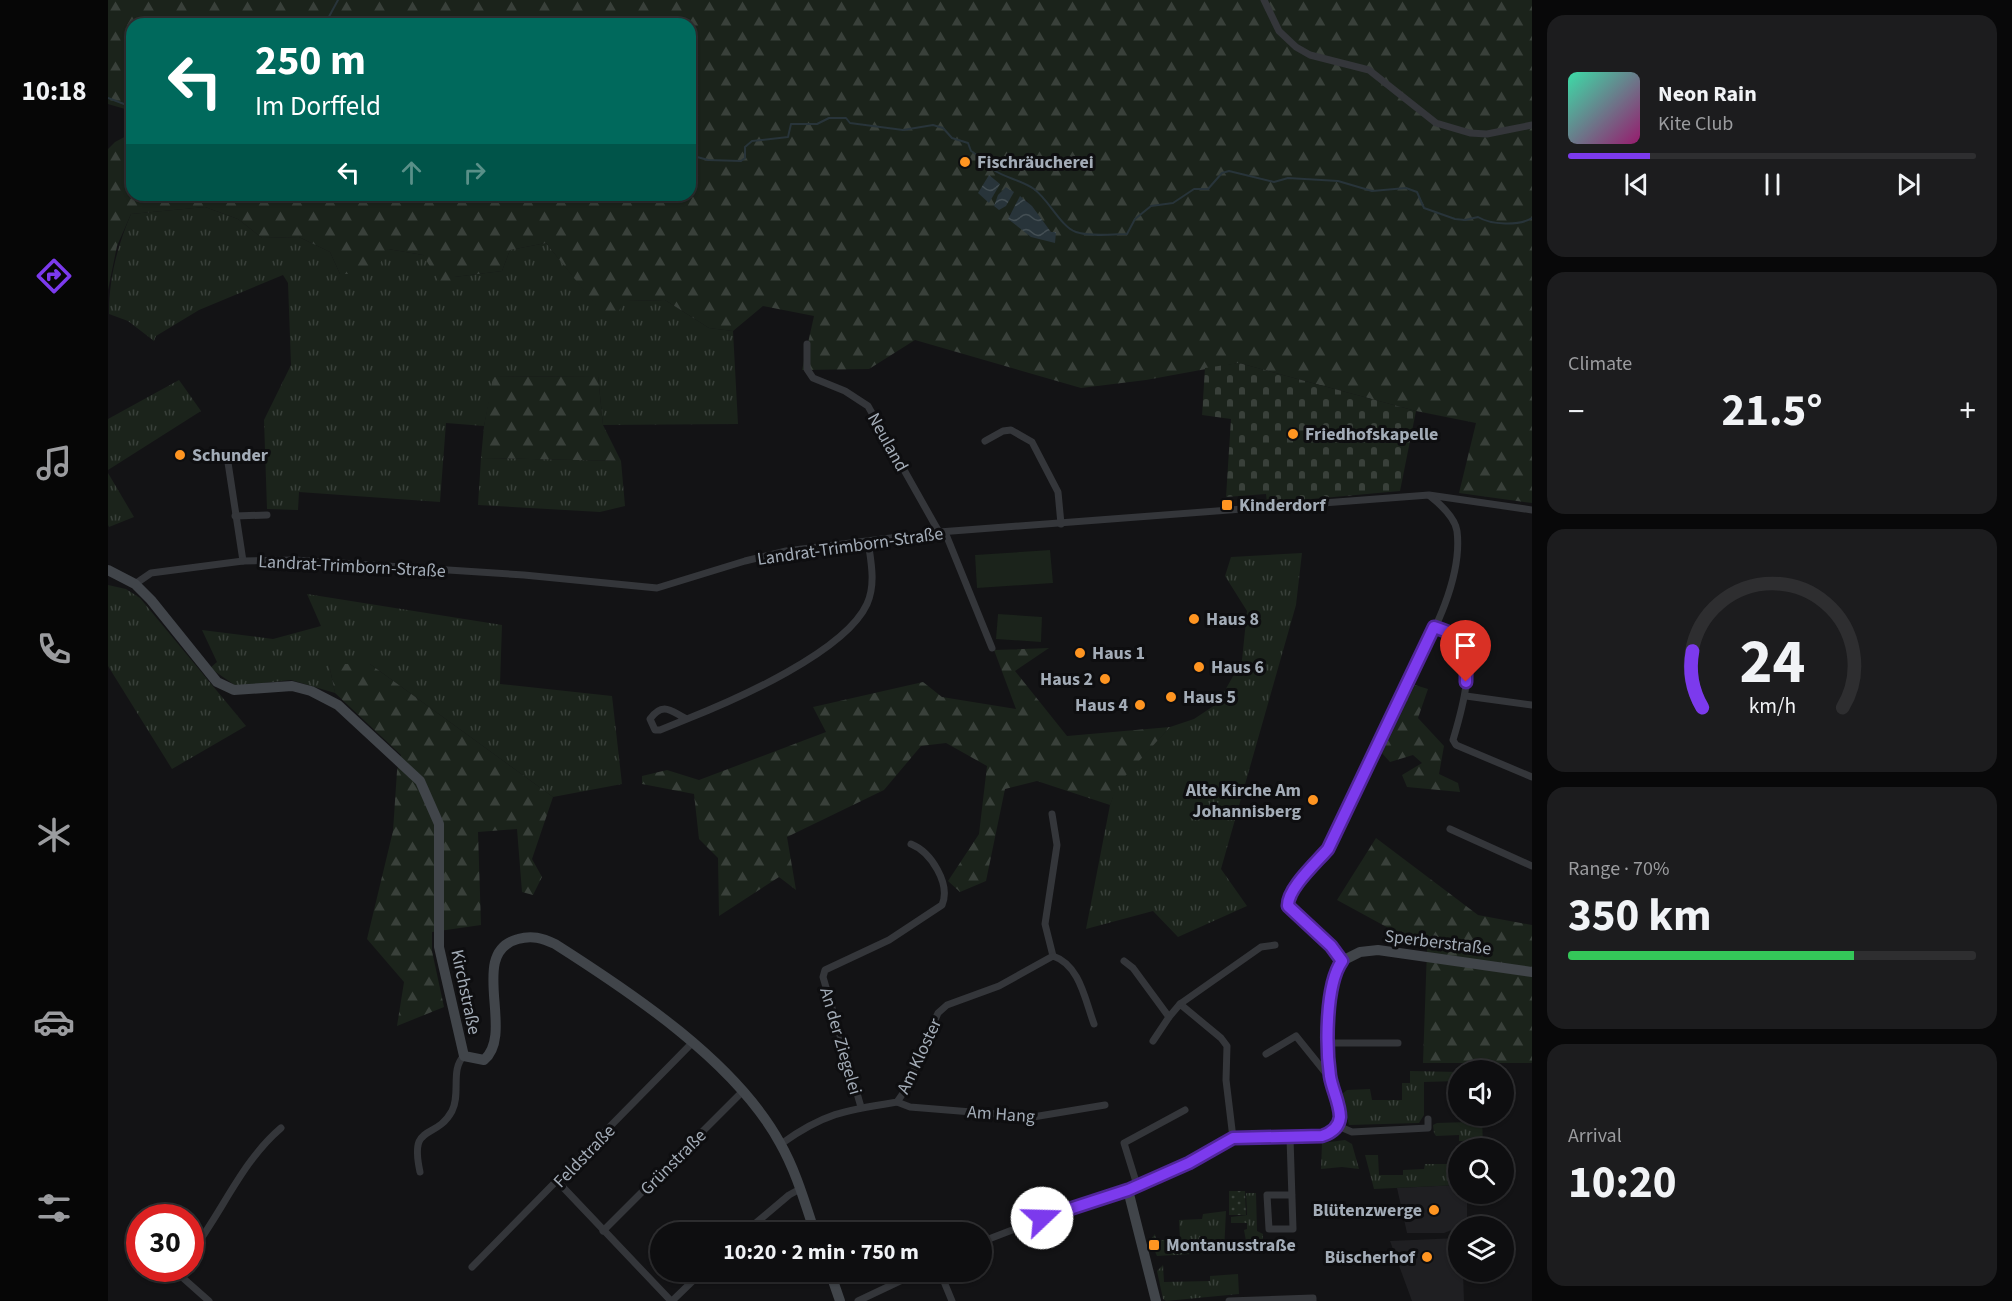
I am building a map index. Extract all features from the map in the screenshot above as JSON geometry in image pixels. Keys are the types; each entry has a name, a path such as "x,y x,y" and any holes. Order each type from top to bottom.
{"street":[{"path":"1264,0 1279,31 1296,47 1310,55 1369,70 1436,123 1470,133 1487,134 1532,125"},
{"name":"Neuland","path":"807,344 807,369 813,378 845,391 868,406 942,532 992,648"},
{"path":"985,441 1003,431 1011,430 1032,442 1058,492 1060,524"},
{"path":"227,456 243,561"},
{"path":"992,1238 1079,1204 1133,1188 1189,1163 1233,1138 1290,1138 1328,1134 1338,1126 1339,1112 1331,1079 1328,1043 1334,980 1342,961 1331,946 1288,906 1288,898 1291,890 1308,874 1328,849 1434,627 1453,578 1457,530 1454,522 1429,495"},
{"name":"Landrat-Trimborn-Straße","path":"135,584 151,573 243,561 350,563 657,588 744,561 786,551 942,532 1429,495 1532,510"},
{"path":"235,516 267,515"},
{"path":"687,719 669,709 650,719 654,730 660,730 687,719 760,688 819,652 858,619 872,590 868,541"},
{"name":"Kirchstraße","path":"108,570 135,584 152,600 217,682 234,690 292,686 311,691 338,705 420,781 439,824 439,947 464,1056 477,1061 484,1060 495,1045 495,959 503,946 526,937 542,938 555,944 693,1042 742,1092 781,1144 811,1222"},
{"path":"1434,627 1457,635 1462,640 1466,696 1454,740 1456,745 1532,777"},
{"path":"1466,696 1532,705"},
{"path":"1052,813 1057,845 1045,924 1053,956 1063,959 1075,973 1094,1024"},
{"path":"1450,830 1532,866"},
{"name":"An der Ziegelei","path":"861,1107 823,977 825,970 889,940 942,905 945,890 943,882 924,849 911,844"},
{"path":"1153,1041 1180,1005 1262,947 1275,945"},
{"name":"Sperberstraße","path":"1342,961 1360,952 1378,950 1532,972"},
{"name":"Am Kloster","path":"781,1144 816,1121 861,1107 897,1102 906,1089 938,1013 947,1005 999,986 1053,956"},
{"path":"1124,961 1169,1017"},
{"path":"1180,1005 1221,1038 1227,1046 1226,1080 1233,1138"},
{"path":"1266,1054 1296,1036 1331,1079"},
{"name":"Feldstraße","path":"472,1267 693,1042"},
{"path":"1328,1043 1398,1043"},
{"path":"420,1172 417,1145 422,1136 443,1122 452,1110 458,1066 464,1056"},
{"name":"Grünstraße","path":"603,1232 742,1092"},
{"name":"Am Hang","path":"897,1102 910,1107 1033,1117 1105,1105"},
{"path":"1156,1301 1125,1143 1185,1110"},
{"path":"1338,1126 1352,1132 1428,1128 1428,1119"},
{"path":"204,1233 243,1173 270,1137 281,1128"},
{"path":"1290,1138 1292,1195 1293,1229 1269,1229 1268,1196 1292,1195"},
{"path":"558,1182 603,1232 672,1301 692,1282"},
{"path":"757,1222 789,1195 800,1189"},
{"path":"188,1282 194,1290 209,1301"},
{"path":"833,1282 840,1301"},
{"path":"858,1301 898,1282"},
{"path":"944,1282 952,1301"},
{"path":"1229,1301 1313,1298 1313,1301"}],"shaded area":[{"name":"Blütenzwerge","path":"1448,1185 1448,1204 1467,1204 1467,1216 1448,1216 1448,1231 1444,1233 1407,1233 1397,1188"},
{"name":"Büscherhof","path":"1448,1238 1448,1282 1463,1282 1464,1301 1412,1301 1390,1241"}],"green space":[{"path":"108,0 1532,0 1532,503 1459,493 1476,423 1416,411 1239,363 1146,380 1081,388 915,340 869,369 802,370 814,316 763,306 733,331 709,328 665,300 626,301 610,323 546,243 510,250 502,271 454,277 446,293 423,255 388,249 374,274 340,274 330,252 299,237 262,238 238,219 205,207 131,214 117,246 108,290 108,149 126,136 126,201 696,201 696,18 126,18 126,109 108,104","holes":["1026,200 1051,232 1009,215"]},
{"path":"205,207 238,219 262,238 299,237 330,252 340,274 388,249 423,255 454,277 502,271 510,250 546,243 610,322 625,301 665,300 709,328 733,331 738,424 603,425 598,376 494,377 484,426 446,423 440,502 299,492 298,510 267,509 264,420 291,365 288,283 283,275 199,310 156,336 154,341 128,321 109,314 110,288 115,263 131,214"},
{"path":"1239,363 1416,411 1400,491 1267,503 1266,494 1226,497 1231,419 1202,415 1205,368"},
{"path":"598,376 603,425 621,461 481,458 493,377"},
{"path":"179,380 201,411 108,470 108,419"},
{"path":"481,458 621,461 625,506 600,512 478,505"},
{"path":"108,473 134,517 109,527 108,525"},
{"path":"1050,550 1053,583 977,588 975,555"},
{"path":"1302,553 1296,605 1221,869 1247,906 1178,937 1153,911 1086,929 1110,805 1117,784 1170,727 1194,719 1218,703 1242,660 1247,611 1225,576 1231,557"},
{"path":"108,585 126,589 140,598 246,726 172,769 108,666"},
{"path":"307,594 502,625 500,684 612,696 622,784 553,797 370,664 329,664 335,693 291,680 236,686 210,668 217,662 202,630 273,639 321,626"},
{"path":"998,614 1042,617 1041,642 996,639"},
{"path":"1049,648 1015,671 1067,736 1170,727 1118,784 1110,805 1037,781 1005,789 986,881 960,892 948,881 979,834 987,766 946,743 921,746 884,790 787,837 796,890 779,877 719,916 718,858 699,839 694,794 642,784 642,776 667,770 699,780 826,732 813,707 923,682 942,697 1016,709 994,650"},
{"path":"329,664 370,664 553,797 532,859 542,877 533,895 522,892 517,829 478,832 481,925 432,932 432,951 444,1007 397,1026 404,982 367,939 393,831 397,771 401,755 335,693"},
{"path":"1415,685 1428,689 1418,718 1444,746 1439,774 1458,783 1460,792 1407,787 1402,775 1422,763 1413,755 1390,762 1379,750"},
{"path":"1376,838 1478,915 1532,925 1532,1063 1514,1063 1514,1060 1448,1060 1448,1063 1423,1063 1427,949 1337,900"},
{"path":"1410,1071 1448,1072 1448,1081 1424,1082 1424,1115 1419,1123 1349,1125 1341,1095 1347,1090 1370,1089 1372,1100 1402,1100 1402,1083 1410,1083"},
{"path":"1448,1123 1448,1126 1482,1126 1483,1138 1459,1138 1459,1135 1436,1136 1433,1125"},
{"path":"1345,1140 1352,1144 1359,1169 1342,1167 1321,1169 1322,1143"},
{"path":"1365,1155 1378,1155 1379,1175 1403,1175 1403,1170 1424,1169 1425,1164 1447,1164 1448,1159 1448,1185 1374,1189"},
{"path":"1229,1191 1245,1191 1246,1215 1229,1215"},
{"path":"1246,1193 1256,1193 1257,1231 1263,1234 1263,1252 1248,1252 1244,1230 1247,1229 1247,1223 1231,1223 1231,1217 1247,1215"},
{"path":"1226,1211 1224,1252 1157,1256 1150,1240 1155,1234 1156,1240 1180,1240 1179,1220 1202,1219 1203,1214"},
{"path":"1163,1265 1164,1282 1210,1281 1210,1276 1238,1274 1239,1294 1166,1301 1163,1299 1157,1271"}],"water":[{"path":"989,175 1000,184 989,203 978,193"},
{"path":"1006,187 1014,192 1006,206 999,210 994,206 998,195"},
{"path":"1020,196 1032,206 1051,232 1056,232 1055,243 1031,237 1008,219"}],"waterway":[{"path":"328,18 338,0"},
{"path":"108,98 126,105"},
{"path":"696,157 708,160 741,161 745,158 745,147 752,141 788,137 791,124 817,124 829,118 846,118 850,123 903,130 933,125 943,128 952,138 968,143 971,151 992,169 1034,189 1065,225 1076,232 1088,234 1127,234 1135,219 1151,206 1173,203 1194,189 1208,189 1222,173 1229,171 1274,182 1288,178 1338,181 1372,191 1406,188 1417,192 1424,208 1455,219 1465,220 1478,217 1490,222 1505,223 1526,221 1532,218"}],"place":[{"name":"Fischräucherei","path":"965,162"},
{"name":"Friedhofskapelle","path":"1293,434"},
{"name":"Schunder","path":"180,455"},
{"name":"Kinderdorf","path":"1227,505"},
{"name":"Haus 8","path":"1194,619"},
{"name":"Haus 1","path":"1080,653"},
{"name":"Haus 6","path":"1199,667"},
{"name":"Haus 2","path":"1105,679"},
{"name":"Haus 5","path":"1171,697"},
{"name":"Haus 4","path":"1140,705"},
{"name":"Alte Kirche Am Johannisberg","path":"1313,800"},
{"name":"Blütenzwerge","path":"1434,1210"},
{"name":"Montanusstraße","path":"1154,1245"},
{"name":"Büscherhof","path":"1427,1257"}],"route":[{"path":"1042,1218 1079,1204 1128,1190 1171,1172 1233,1138 1322,1136 1332,1132 1338,1126 1340,1118 1328,1061 1328,1043 1334,980 1342,961 1331,946 1288,906 1288,898 1291,890 1308,874 1328,849 1434,627 1457,635 1462,640 1465,649 1466,682"}]}
